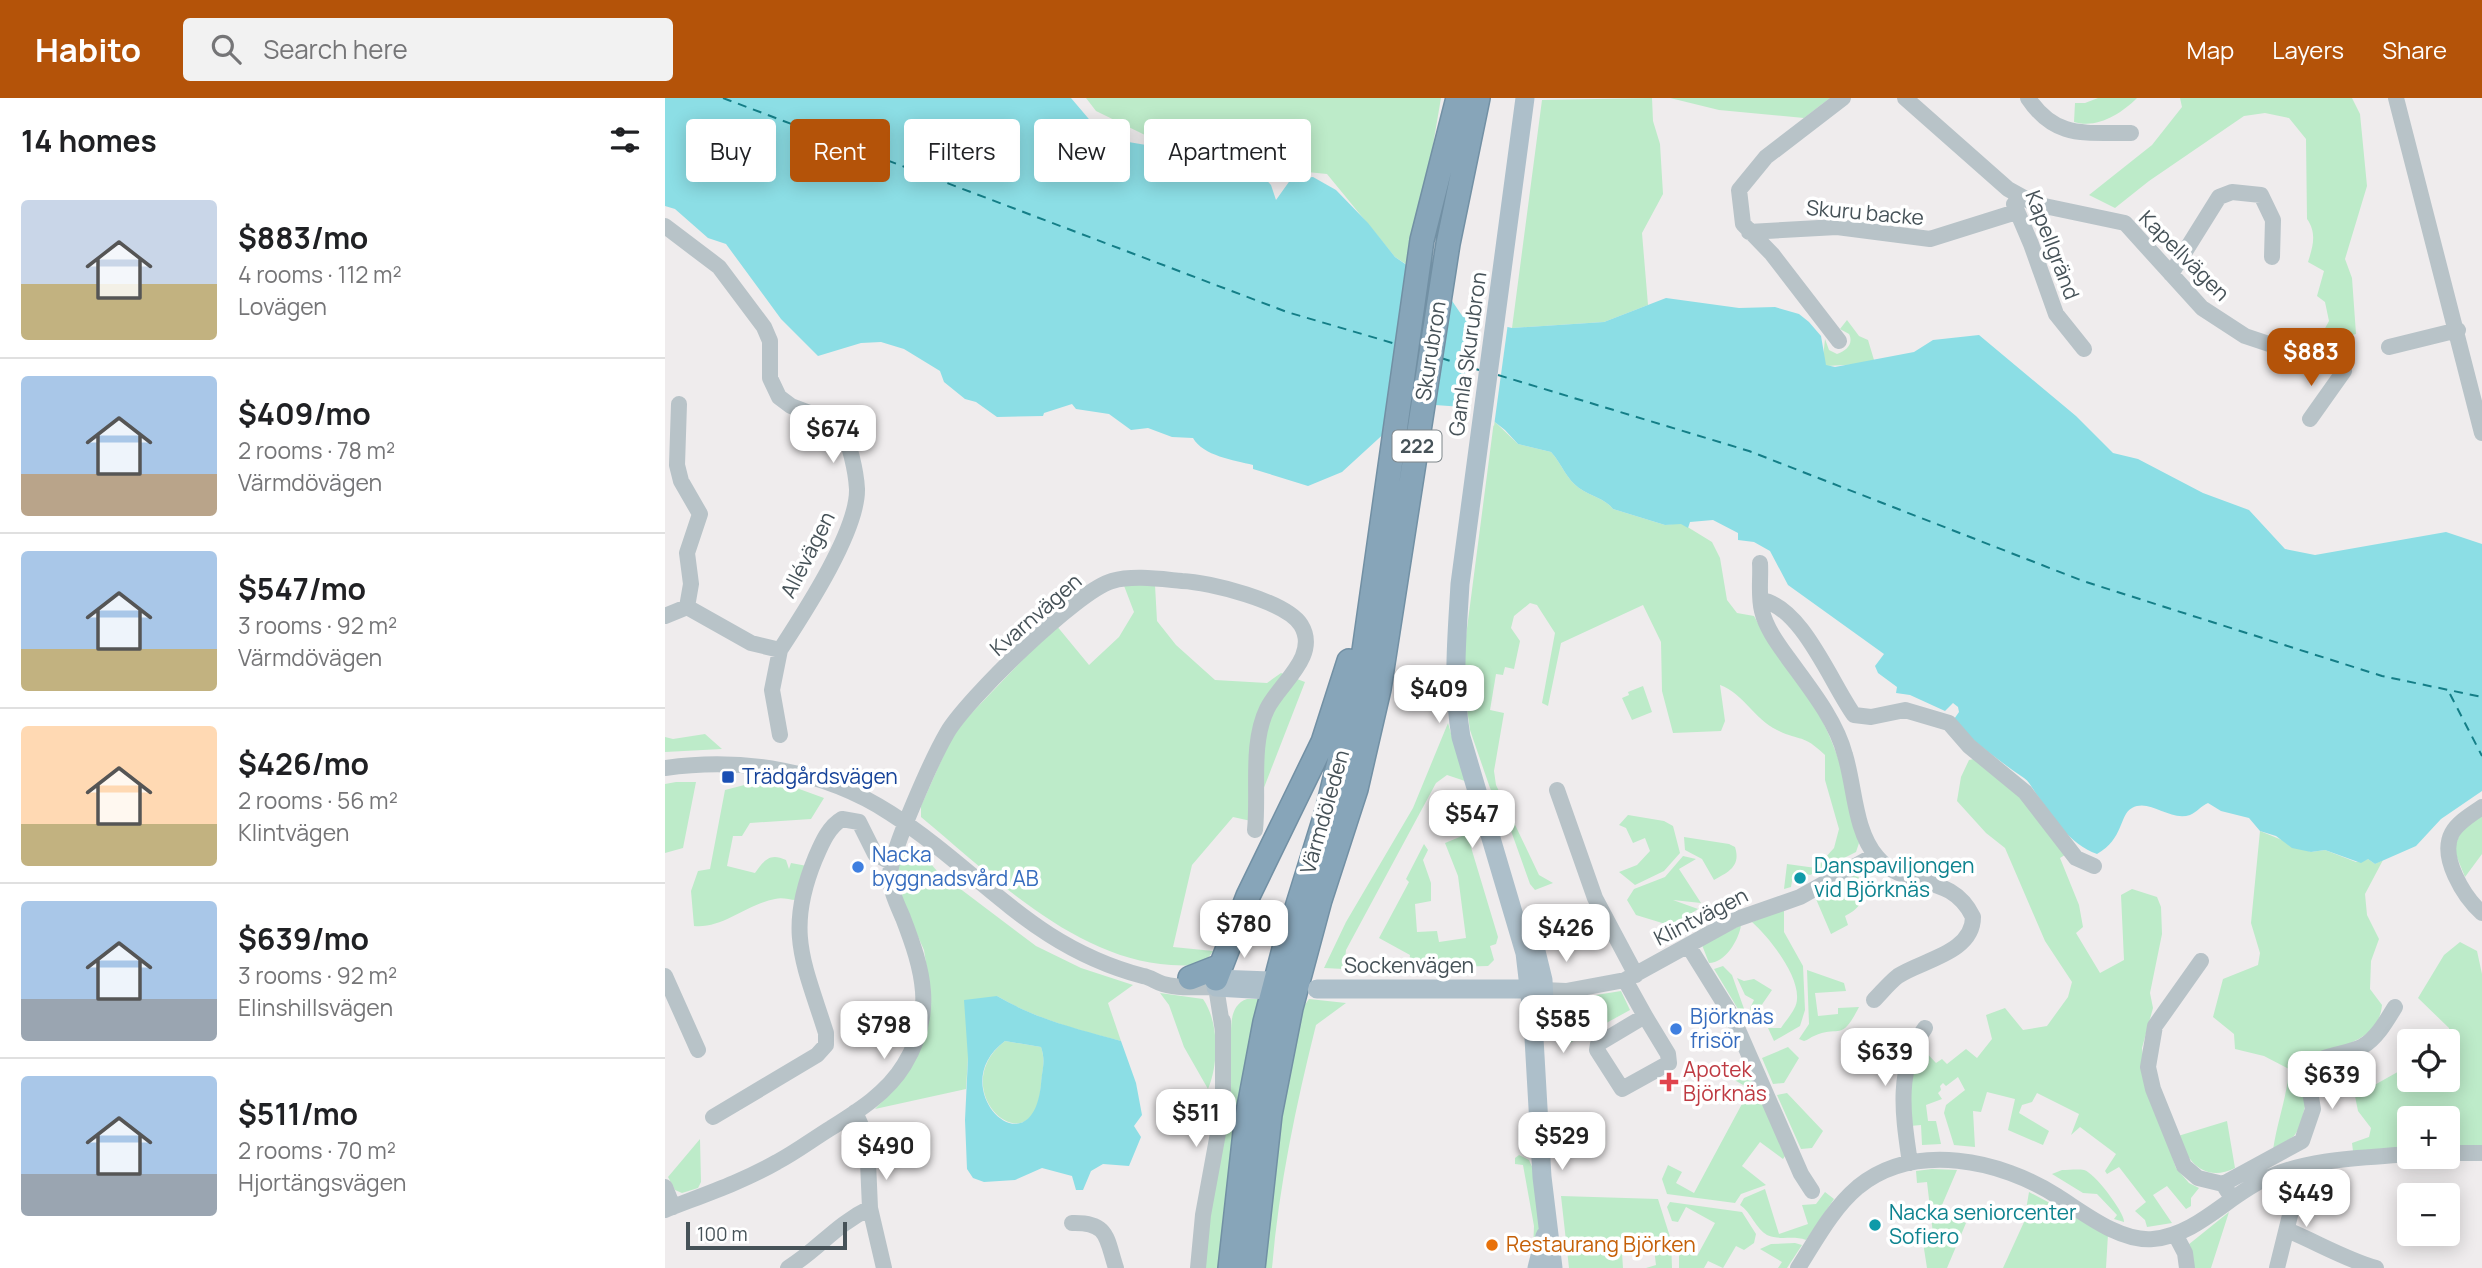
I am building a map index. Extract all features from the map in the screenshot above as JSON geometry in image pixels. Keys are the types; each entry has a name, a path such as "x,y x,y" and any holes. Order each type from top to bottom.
{"highway":[{"path":"1422,240 1447,98"},
{"name":"Skurubron","path":"1368,645 1378,549 1392,468 1422,240 1458,98"},
{"name":"Skurubron","path":"1368,645 1478,98"},
{"path":"1448,244 1489,98"},
{"path":"1190,978 1221,981 1240,915 1368,645"},
{"name":"Värmdöleden","path":"1253,1268 1270,1115 1291,1008 1367,747 1368,645"},
{"name":"Värmdöleden","path":"1230,1268 1246,1123 1265,1022 1348,730 1368,645"},
{"path":"1260,1268 1265,1209 1261,1189"}],"main road":[{"name":"Gamla Skurubron","path":"1525,98 1460,584 1454,658 1455,702 1473,785 1528,924 1536,984 1545,1022 1539,1119 1547,1228"},
{"path":"1221,981 1269,985"},
{"name":"Sockenvägen","path":"1318,984 1536,984"},
{"path":"1537,1268 1547,1228"},
{"path":"1547,1228 1553,1268"}],"street":[{"path":"1839,341 1772,254 1743,224 1739,190 1776,148 1843,98"},
{"name":"Kapellvägen","path":"1905,98 2008,189 2035,204 2125,223 2202,308 2245,336 2275,346 2340,356 2344,371 2310,419"},
{"path":"2028,98 2038,112 2061,129 2075,133 2131,133"},
{"path":"2396,98 2458,330 2482,433"},
{"name":"Kapellgränd","path":"2008,189 2031,243 2056,314 2084,349"},
{"path":"2171,274 2219,197 2232,192 2261,195 2273,220 2272,257"},
{"name":"Skuru backe","path":"1749,232 1836,227 1930,239 2016,212"},
{"name":"Allévägen","path":"665,226 719,267 764,327 770,341 770,377 779,397 791,406 835,422 844,431 857,488 853,517 821,582 781,650 772,690 780,735"},
{"path":"2389,347 2458,330"},
{"path":"679,404 677,465 681,481 700,514 687,553 691,584 687,607"},
{"path":"1760,563 1761,600 1769,628 1817,699 1845,752 1865,836 1875,855 1894,869 1952,890 1965,902 1973,925 1967,937 1950,950 1899,976 1874,1000"},
{"name":"Kvarnvägen","path":"891,863 939,749 957,719 1022,653 1092,591 1110,582 1127,579 1189,581 1216,586 1284,610 1301,625 1305,636 1303,654 1273,698 1259,733 1255,830"},
{"path":"1761,600 1776,605 1814,646 1854,715 1871,717 1905,710 1949,723 1969,746 2025,792 2075,858 2094,866"},
{"path":"687,607 751,643 781,650"},
{"path":"665,616 687,607"},
{"path":"665,768 719,765 790,771 862,798 907,825 1030,923 1065,947 1163,984 1221,981 1223,1105 1203,1214 1198,1268"},
{"path":"1557,790 1595,898 1645,1016 1668,1054 1669,1063 1622,1089 1597,1050 1598,1044 1645,1016"},
{"path":"2482,807 2456,827 2449,841 2449,850 2460,886 2482,913"},
{"path":"665,1187 669,1209 778,1162 884,1090 903,1066 916,1040 923,1013 923,976 891,890 891,863 875,854 859,822 842,819 830,828 801,897 797,930 801,952 826,1033 826,1045 817,1055 713,1117"},
{"name":"Klintvägen","path":"1536,984 1581,987 1630,977 1734,920 1800,897 1875,855"},
{"path":"1689,947 1738,1029 1801,1174 1812,1191"},
{"path":"2201,961 2155,1026 2148,1067 2153,1089 2184,1166 2198,1178 2227,1191 2304,1166 2397,1155"},
{"path":"665,976 698,1051"},
{"path":"1148,977 1190,978"},
{"path":"1798,1268 1847,1197 1883,1172 1928,1160 1961,1162 2016,1173 2124,1234 2148,1239 2175,1234 2201,1220 2227,1191 2302,1142 2313,1109 2308,1080 2311,1066 2324,1058 2363,1046 2384,1024 2395,1007"},
{"path":"1910,1163 1904,1083 1908,1052 1925,1028"},
{"path":"855,1112 867,1139 870,1208 884,1268"},
{"path":"2460,1153 2482,1153"},
{"path":"2277,1268 2298,1183"},
{"path":"788,1268 809,1253 838,1225 870,1208"},
{"path":"1072,1223 1097,1225 1104,1230 1116,1268"},
{"path":"2287,1230 2344,1254 2355,1265 2376,1268"},
{"path":"2175,1234 2185,1253 2187,1268"}],"green space":[{"path":"1086,98 1441,98 1412,268 1395,257 1327,174 1311,172 1311,119 1144,119 1144,135 1130,128 1130,119 1112,119 1096,111"},
{"path":"1652,98 1653,121 1660,144 1663,194 1642,233 1648,305 1604,322 1512,328 1542,100"},
{"path":"1670,98 1830,98 1804,118 1719,110"},
{"path":"2098,98 2137,98 2108,119 2083,124 2074,122 2075,103 2085,103"},
{"path":"2180,98 2352,98 2360,114 2367,186 2345,259 2352,278 2356,334 2333,341 2318,341 2329,321 2325,302 2317,296 2324,271 2308,262 2313,240 2307,219 2306,139 2289,118 2265,113 2244,116 2149,181 2115,208 2089,195 2152,145 2182,107"},
{"path":"1847,320 1859,336 1868,340 1874,360 1863,364 1826,366 1823,358 1825,339 1829,350 1837,354 1850,344 1849,334 1840,329"},
{"path":"1494,421 1518,444 1551,452 1575,484 1613,509 1665,525 1681,523 1712,542 1720,558 1727,600 1737,613 1754,616 1802,686 1824,724 1839,760 1850,798 1860,840 1856,852 1810,875 1800,872 1793,875 1791,887 1784,889 1787,864 1816,868 1834,848 1839,829 1825,780 1825,755 1806,741 1769,725 1736,694 1720,685 1725,721 1721,731 1673,733 1662,691 1661,642 1643,605 1561,643 1548,706 1542,703 1555,633 1537,605 1530,603 1514,616 1511,628 1520,641 1514,669 1505,667 1503,675 1496,674 1490,710 1504,713 1494,771 1496,785 1539,875 1553,883 1535,890 1530,884 1510,828 1490,788 1470,730 1466,702 1463,659"},
{"path":"1123,583 1155,585 1157,621 1176,645 1215,680 1267,683 1281,673 1305,682 1251,821 1233,817 1192,865 1173,947 1213,951 1201,963 1171,965 1135,959 1068,931 1005,888 921,817 921,806 950,741 964,721 1056,625 1089,665 1119,637 1134,612"},
{"path":"1643,686 1652,712 1632,720 1622,698 1629,695 1628,692"},
{"path":"1448,723 1465,781 1447,775 1436,783 1346,950 1344,969 1324,968 1346,922 1413,808"},
{"path":"705,734 722,749 665,752 665,737 673,739"},
{"path":"1974,759 2008,781 2068,853 2060,858 2079,905 2083,927 2076,933 2100,973 2124,960 2121,895 2132,889 2157,897 2161,907 2162,934 2150,993 2153,1008 2142,1048 2145,1075 2176,1168 2189,1183 2199,1188 2191,1198 2191,1206 2186,1209 2167,1186 2153,1195 2172,1223 2147,1227 2145,1220 2135,1211 2146,1202 2119,1167 2107,1174 2105,1171 2116,1154 2080,1127 2071,1135 2079,1114 2037,1093 2032,1102 2022,1105 2019,1113 2049,1131 2043,1145 2008,1130 2015,1099 1987,1092 1981,1112 1973,1111 1975,1147 1954,1145 1944,1113 1946,1105 1965,1090 1958,1077 1946,1086 1943,1083 1940,1086 1938,1093 1942,1099 1926,1105 1928,1121 1936,1121 1941,1144 1922,1145 1921,1125 1910,1126 1908,1089 1920,1046 1936,1063 1942,1059 1947,1064 1966,1049 1977,1058 1992,1039 1986,1015 2005,1008 2023,1030 2047,1026 2068,997 2072,982 2045,941 2005,848 1986,833 1957,801 1961,777 1969,760"},
{"path":"696,782 683,848 665,853 665,784"},
{"path":"756,782 791,786 824,798 811,819 750,823 742,836 733,836 727,866 755,873 764,862 775,857 786,860 789,869 791,863 807,866 796,900 775,899 715,924 694,926 691,891 698,871 710,869 725,790"},
{"path":"2482,811 2482,854 2465,877 2454,850 2461,830"},
{"path":"1628,815 1664,821 1673,826 1680,853 1664,871 1635,885 1619,872 1637,865 1650,851 1645,838 1633,843 1626,828 1619,825"},
{"path":"2260,831 2311,852 2325,850 2356,862 2368,859 2375,864 2383,860 2365,894 2367,915 2379,939 2371,961 2370,989 2382,1005 2379,1016 2375,1026 2359,1039 2318,1053 2300,1127 2294,1136 2273,1150 2289,1069 2264,1056 2235,1049 2234,1034 2213,1017 2223,979 2258,965 2260,953 2251,923"},
{"path":"1467,834 1498,937 1496,944 1490,946 1494,960 1488,966 1408,968 1410,955 1379,938 1409,882 1406,879 1424,844 1428,850 1423,860 1431,883 1431,901 1415,904 1417,932 1437,931 1439,942 1466,938 1458,876 1445,843"},
{"path":"1684,837 1735,847 1735,864 1714,880 1702,859 1685,850"},
{"path":"904,852 915,852 923,857 938,872 1036,946 1081,968 1133,985 1108,1003 1121,1041 1042,1017 997,996 968,1058 966,1089 875,1109 893,1090 929,1020 931,996 924,950 896,888 900,855"},
{"path":"1683,856 1696,859 1679,869 1701,903 1673,900 1698,909 1672,926 1636,915 1627,900 1634,889 1665,877"},
{"path":"1858,873 1860,903 1845,916 1848,925 1831,934 1816,899"},
{"path":"1784,909 1784,932 1803,966 1805,1010 1800,1026 1774,1041 1768,1028 1781,1028 1795,1007 1796,989 1782,957 1752,922"},
{"path":"1741,925 1726,955 1709,963 1702,945"},
{"path":"2460,942 2477,951 2482,974 2482,1145 2460,1145 2460,1106 2397,1106 2397,1148 2353,1151 2352,1143 2369,1137 2371,1128 2358,1111 2355,1096 2397,1072 2397,1092 2460,1092 2460,1029 2449,1029 2418,998 2444,955"},
{"path":"1723,966 1732,975 1748,1020 1744,1019 1714,969"},
{"path":"1807,970 1844,983 1846,991 1815,993 1818,1016 1838,1014 1838,1008 1859,1007 1843,1029 1813,1036 1804,1041 1799,1039 1809,1024"},
{"path":"1737,978 1744,981 1754,979 1772,990 1752,1019 1750,1008 1754,1000 1745,995"},
{"path":"1621,991 1630,1010 1570,1043 1561,1036 1572,1005 1571,999"},
{"path":"1160,993 1203,999 1208,1008 1216,1043 1212,1079 1208,1089 1184,1047 1169,1005"},
{"path":"1247,999 1261,999 1234,1130 1218,1268 1202,1268 1224,1122 1232,1018 1238,1005"},
{"path":"1309,999 1346,1003 1316,1025 1289,1145 1272,1268 1265,1268 1285,1091 1304,1006"},
{"path":"1005,1041 1041,1047 1041,1085 1035,1110 1024,1122 1010,1122 997,1114 987,1100 983,1081 988,1061"},
{"path":"1788,1047 1799,1058 1784,1083 1773,1084 1762,1058"},
{"path":"1750,1066 1787,1153 1783,1159 1760,1142 1742,1166 1766,1185 1741,1194 1735,1203 1667,1194 1662,1179 1668,1165 1682,1172 1676,1183 1694,1193 1750,1089 1731,1078 1733,1070"},
{"path":"1787,1093 1823,1131 1812,1148 1801,1149 1777,1095"},
{"path":"2227,1121 2235,1168 2215,1173 2206,1171 2192,1162 2178,1136"},
{"path":"700,1139 701,1182 698,1188 682,1193 675,1190 668,1177"},
{"path":"1519,1155 1529,1160 1534,1171 1540,1235 1533,1250 1534,1226 1523,1165 1515,1164 1515,1158"},
{"path":"1957,1170 1942,1205 1947,1208 1945,1214 1966,1223 1947,1268 1927,1268 1922,1236 1933,1234 1927,1182 1917,1183 1916,1171"},
{"path":"2062,1170 2089,1172 2114,1202 2124,1222 2114,1219 2117,1215 2097,1194 2083,1193 2052,1174"},
{"path":"1765,1189 1779,1234 1808,1224 1802,1205 1816,1204 1825,1192 1834,1199 1806,1240 1777,1238 1763,1232 1740,1205 1744,1198"},
{"path":"2029,1192 2108,1234 2106,1268 2003,1268 2024,1222"},
{"path":"1561,1196 1658,1199 1671,1240 1672,1268 1646,1268 1656,1265 1654,1249 1622,1253 1623,1268 1569,1268"},
{"path":"1670,1202 1742,1212 1756,1234 1754,1243 1744,1250 1736,1246 1723,1268 1708,1261 1704,1268 1679,1268 1679,1256 1683,1249 1697,1256 1715,1223 1686,1207 1678,1222 1672,1221 1667,1207"},
{"path":"2229,1212 2211,1268 2191,1268 2188,1245"},
{"path":"1771,1244 1802,1245 1787,1268 1778,1268 1782,1262 1760,1249"}],"water":[{"path":"665,98 1071,98 1089,119 1034,119 1034,182 1130,182 1130,142 1144,145 1144,182 1268,182 1276,200 1289,182 1311,182 1313,177 1336,190 1368,223 1395,257 1446,292 1463,317 1512,328 1604,322 1666,298 1739,308 1775,307 1799,314 1809,322 1821,336 1826,365 1835,367 1914,352 1933,340 1979,335 2076,416 2113,453 2138,459 2203,493 2249,510 2285,549 2315,555 2446,532 2482,544 2482,791 2441,819 2416,846 2375,864 2368,859 2361,863 2325,850 2311,852 2292,848 2276,836 2260,831 2249,818 2221,811 2208,803 2192,814 2183,816 2146,806 2132,808 2125,816 2117,835 2097,854 2070,837 2026,780 1952,722 1959,712 1958,707 1953,703 1945,711 1910,695 1896,693 1897,687 1878,673 1875,666 1884,654 1788,585 1770,551 1754,542 1738,540 1738,533 1713,520 1690,522 1688,528 1681,524 1665,525 1613,509 1575,484 1551,452 1518,444 1477,408 1435,405 1389,429 1342,472 1308,486 1253,469 1253,465 1211,453 1193,438 1172,437 1148,428 1131,430 1109,414 1076,409 1072,404 1044,413 1043,416 997,417 976,402 965,399 944,382 940,371 904,349 881,342 861,343 818,356 781,319 726,244 708,238 675,209 665,206"},
{"path":"997,996 1042,1017 1121,1041 1136,1083 1142,1115 1134,1126 1141,1137 1129,1166 1103,1164 1091,1171 1083,1190 1076,1190 1072,1176 1042,1168 1015,1180 984,1182 973,1178 967,1169 965,1120 968,1058 964,1000","holes":["1005,1041 1041,1047 1043,1066 1034,1110 1023,1122 1009,1123 996,1114 986,1099 982,1080 988,1060"]}],"pier":[{"path":"1473,316 1508,323 1494,426 1475,412 1460,411"}],"ferry route":[{"path":"723,98 1287,312 1396,344"},
{"path":"1441,358 1479,370"},
{"path":"1498,375 1749,451 2083,581 2382,676 2482,697"},
{"path":"2450,694 2482,756"}],"place":[{"name":"Trädgårdsvägen","path":"728,777"},
{"name":"Nacka byggnadsvård AB","path":"858,867"},
{"name":"Danspaviljongen vid Björknäs","path":"1800,878"},
{"name":"Björknäs frisör","path":"1676,1029"},
{"name":"Apotek Björknäs","path":"1669,1082"},
{"name":"Nacka seniorcenter Sofiero","path":"1875,1225"},
{"name":"Restaurang Björken","path":"1492,1245"}]}
